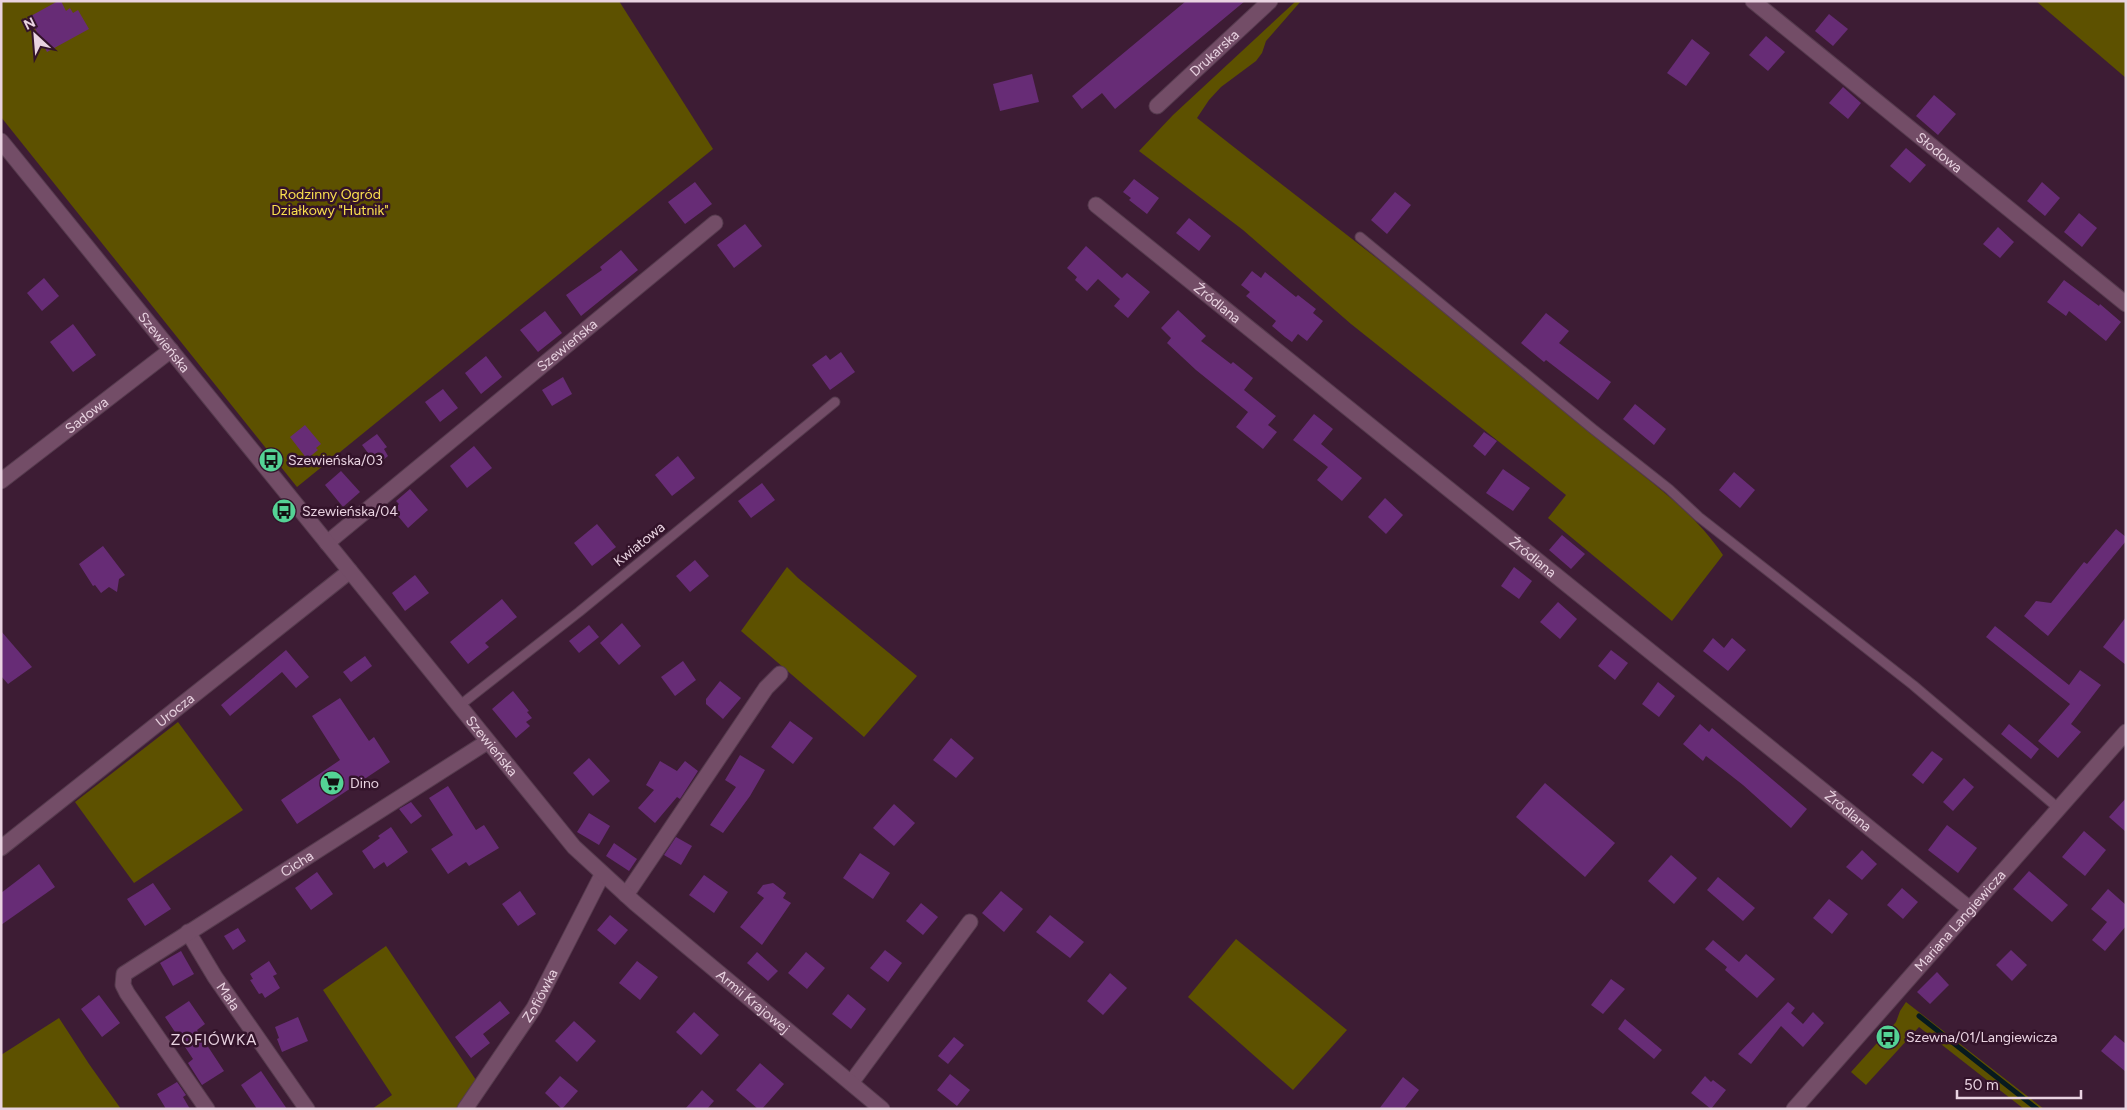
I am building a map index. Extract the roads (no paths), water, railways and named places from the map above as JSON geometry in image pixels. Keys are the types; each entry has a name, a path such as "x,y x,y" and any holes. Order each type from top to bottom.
{"street":[{"name":"Drukarska","path":"1157,106 1270,1"},
{"name":"Słodowa","path":"1753,1 2126,304"},
{"name":"Szewieńska","path":"1,141 563,835 602,875"},
{"name":"Źródlana","path":"1096,205 1970,909"},
{"name":"Szewieńska","path":"327,543 715,223"},
{"name":"Sadowa","path":"1,481 171,350"},
{"name":"Urocza","path":"1,848 350,571"},
{"path":"626,895 766,688 780,674"},
{"name":"Mariana Langiewicza","path":"1794,1109 2126,732"},
{"name":"Cicha","path":"207,1109 127,993 123,985 124,974 488,742"},
{"name":"Armii Krajowej","path":"602,875 882,1109"},
{"name":"Zofiówka","path":"465,1109 534,1008 602,875"},
{"path":"851,1083 970,922"},
{"name":"Mała","path":"188,932 215,977 307,1109"}],"lane":[{"path":"1360,237 1592,429 1669,489 1706,523 1913,685 2058,808"},
{"name":"Kwiatowa","path":"459,706 571,618 835,402"}],"waterway":[{"path":"1919,1016 2037,1109"}],"place":[{"name":"Szewieńska/03","path":"271,460"},
{"name":"Szewieńska/04","path":"284,511"},
{"name":"Dino","path":"332,783"},
{"name":"Szewna/01/Langiewicza","path":"1888,1037"}],"district":[{"name":"ZOFIÓWKA","path":"214,1040"}],"park label":[{"name":"Rodzinny Ogród Działkowy \"Hutnik\"","path":"330,202"}]}
